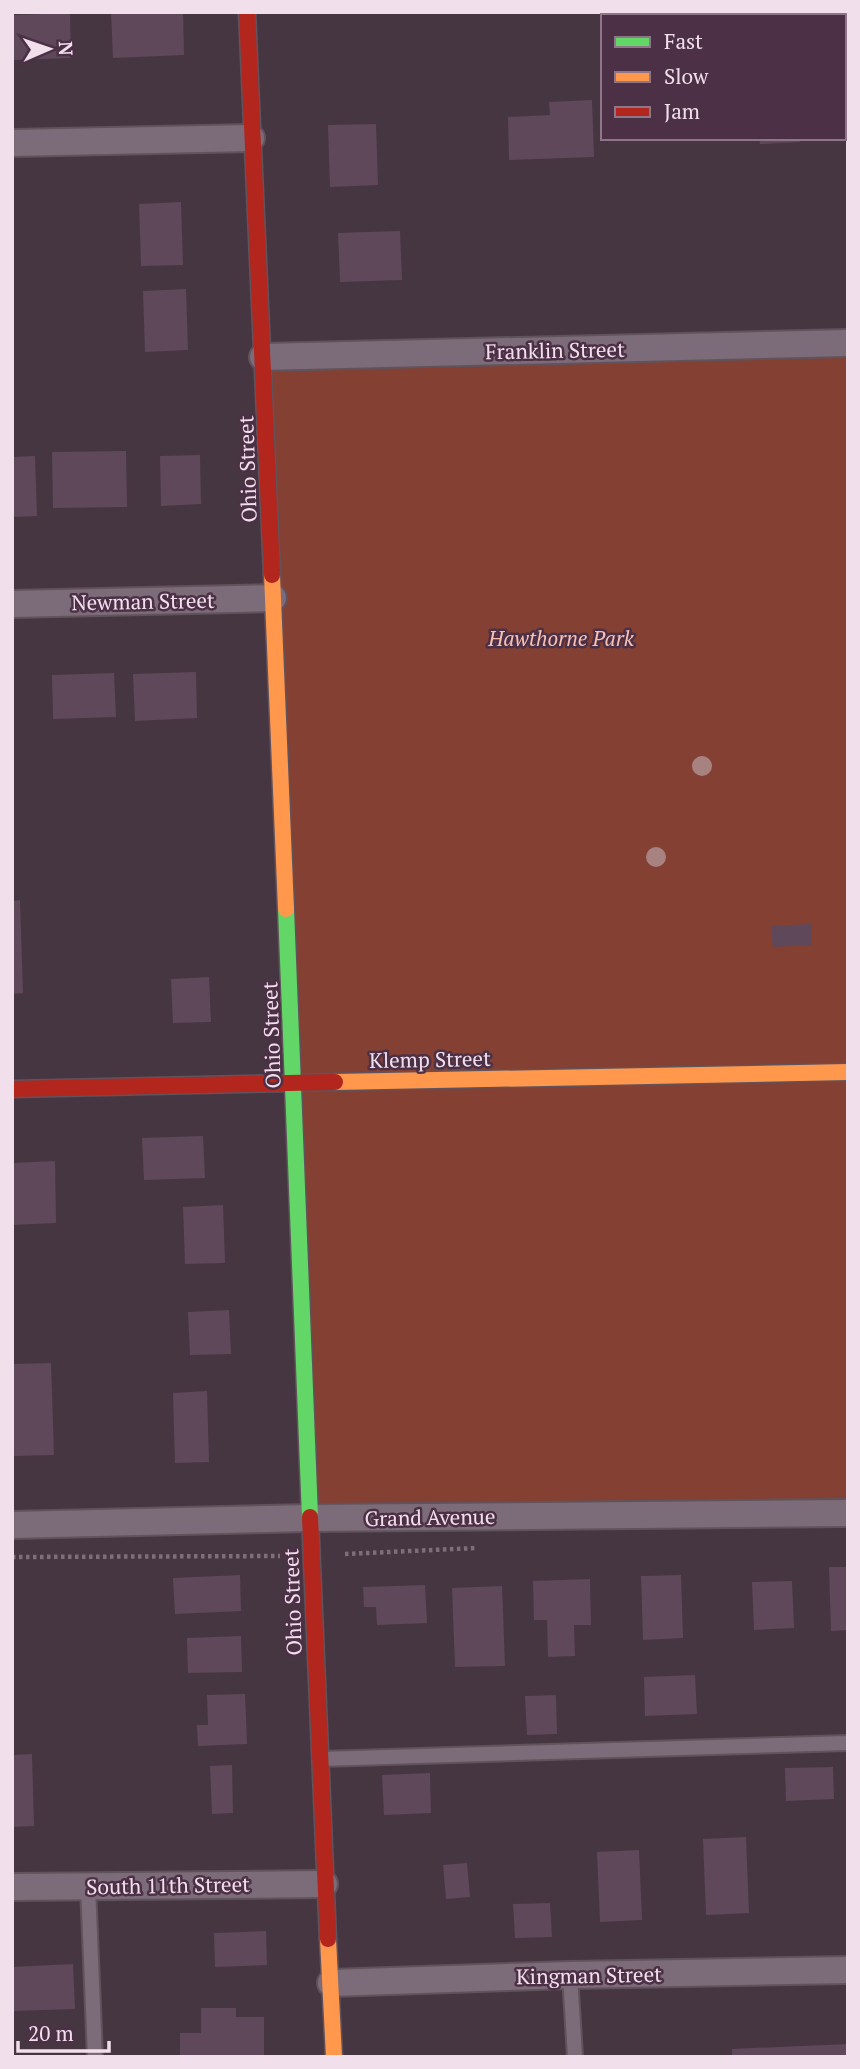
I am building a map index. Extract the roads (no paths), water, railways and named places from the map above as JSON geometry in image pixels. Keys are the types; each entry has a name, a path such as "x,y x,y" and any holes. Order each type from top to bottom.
{"street":[{"name":"Ohio Street","path":"247,12 294,1082 324,1884 334,2057"},
{"path":"12,144 251,138"},
{"name":"Franklin Street","path":"263,357 848,343"},
{"name":"Newman Street","path":"12,604 273,598"},
{"name":"Klemp Street","path":"12,1088 848,1072"},
{"name":"Grand Avenue","path":"12,1525 309,1518 848,1513"},
{"name":"South 11th Street","path":"12,1887 324,1884"},
{"name":"Kingman Street","path":"331,1983 848,1970"}],"lane":[{"path":"319,1759 848,1743"},
{"path":"88,1886 94,2057"},
{"path":"570,1975 575,2057"}],"park label":[{"name":"Hawthorne Park","path":"561,638"}]}
